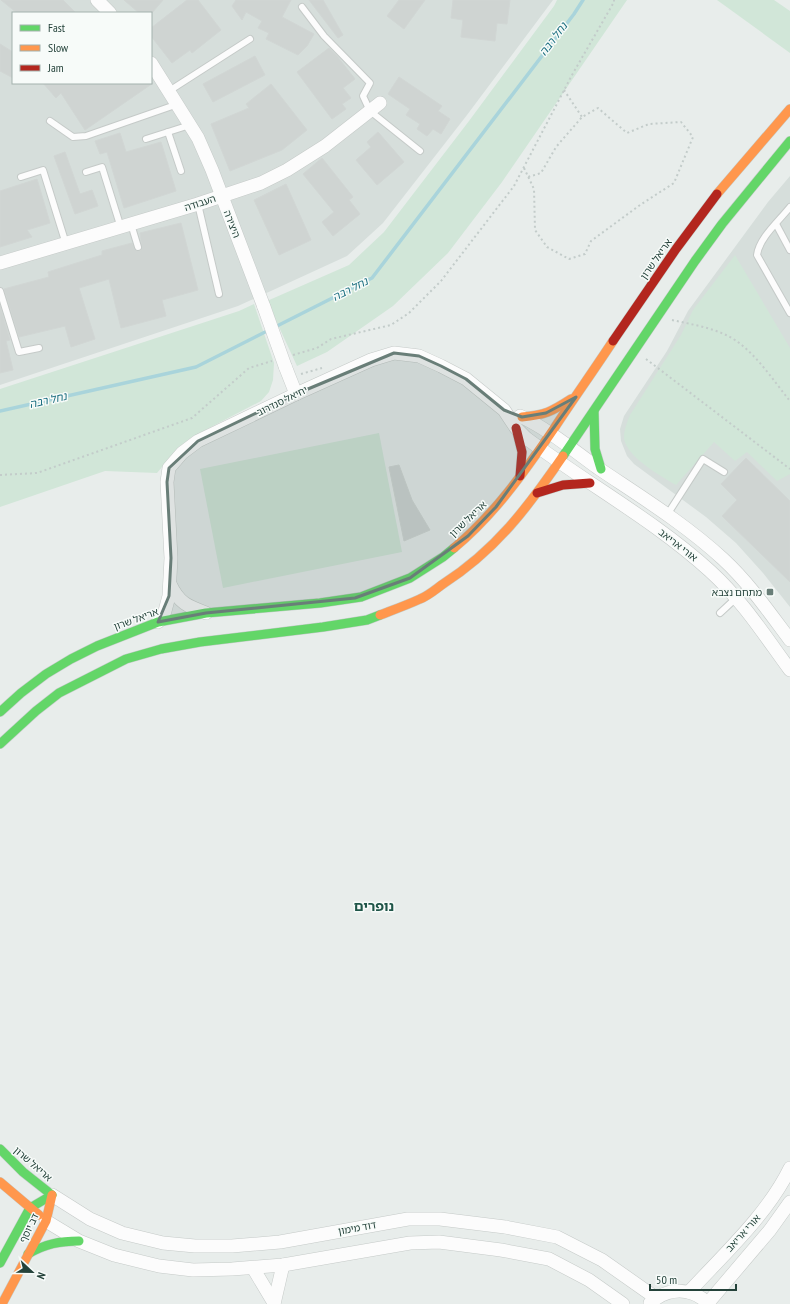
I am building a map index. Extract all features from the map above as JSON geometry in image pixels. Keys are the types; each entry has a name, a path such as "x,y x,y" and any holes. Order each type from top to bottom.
{"main road":[{"name":"אריאל שרון","path":"0,712 46,674 71,659 97,646 158,622 206,613 327,602 361,597 410,578 443,557 468,536 496,507 520,477 698,218 736,171 790,109"},
{"path":"0,744 36,711 59,694 83,680 126,659 161,649 200,642 367,620 421,599 456,576 484,554 514,523 537,494 658,317 694,261 717,230 790,140"},
{"path":"520,477 523,458 519,422 554,410 576,397"},
{"path":"594,411 595,449 601,469"},
{"path":"537,494 554,486 590,483"},
{"path":"0,704 15,699"},
{"name":"אריאל שרון","path":"0,1149 23,1172 52,1195"},
{"path":"1,1183 11,1204"},
{"path":"1,1183 46,1221"},
{"name":"דב יוסף","path":"0,1263 30,1208 52,1195"},
{"name":"דב יוסף","path":"2,1304 46,1221 52,1195"},
{"path":"14,1221 14,1236"},
{"path":"28,1254 41,1246 58,1241 79,1240"}],"street":[{"path":"97,0 109,12"},
{"name":"היצירה","path":"152,65 198,138 212,170 264,308 286,361 296,394"},
{"name":"העבודה","path":"0,263 198,204 261,183 287,170 325,146 380,103"},
{"name":"יחיאל סנדרוב","path":"158,622 165,611 169,596 170,584 171,558 167,482 169,468 182,453 198,441 371,360 394,353 419,356 466,379 519,422 550,434 569,448"},
{"name":"יחיאל סנדרוב","path":"519,422 526,438 540,448"},
{"name":"אורי אריאב","path":"540,448 675,542 711,572 749,612 790,670"},
{"name":"אורי אריאב","path":"569,448 686,528 723,559 762,601 790,640"},
{"path":"170,584 176,596 188,606 206,613"},
{"name":"אורי אריאב","path":"689,1292 756,1219 784,1181 790,1168"},
{"name":"דוד מימון","path":"52,1195 90,1219 122,1233 163,1243 195,1246 232,1246 280,1242 408,1219 440,1219 505,1227 556,1236 602,1260 652,1301"},
{"name":"אורי אריאב","path":"709,1304 770,1230 790,1202"},
{"path":"46,1221 79,1240 114,1255 159,1266 193,1270 283,1266 410,1243 439,1242 467,1245 549,1259 589,1280 623,1304"},
{"path":"274,1303 283,1266"},
{"path":"253,1268 274,1303"},
{"path":"652,1301 666,1293 677,1291 689,1292 699,1296 709,1304"}],"lane":[{"path":"302,7 324,36 370,83 363,96 370,111 420,151"},
{"path":"169,91 250,40"},
{"path":"50,121 73,137 86,136 178,104"},
{"path":"146,139 190,125"},
{"path":"168,132 181,171"},
{"path":"86,172 102,167 126,226 138,248"},
{"path":"21,177 43,170 66,244"},
{"path":"198,204 218,294"},
{"path":"790,207 762,242 758,248 757,255 790,313"},
{"path":"776,224 790,250"},
{"path":"0,291 19,352 39,348"},
{"path":"667,515 703,459 724,472"},
{"path":"720,613 749,586"}],"path":[{"path":"286,361 317,348 331,339 392,324 410,313 441,281 514,186 564,90 614,1"},
{"path":"564,90 582,117"},
{"path":"524,168 528,177 534,189 536,230 547,247 569,259 585,254 591,241 640,205 674,183 693,136 681,122 649,124 627,134 598,108 582,117 556,147 541,173 528,177"},
{"path":"658,317 709,328 726,335 739,343 761,366 790,401"},
{"path":"635,351 790,469"},
{"path":"0,475 37,473 192,418 249,368 272,361"},
{"path":"300,374 322,368"}],"highlighted area":[{"path":"394,353 419,356 441,366 466,379 504,410 522,417 546,413 576,397 496,507 468,536 410,578 355,598 206,613 158,622 169,596 171,558 167,482 169,468 198,441 296,394"}],"shaded area":[{"path":"0,0 553,0 467,115 383,223 347,256 238,306 0,385"},
{"path":"790,176 790,607 763,573 736,543 706,517 634,464 627,456 621,441 620,429 624,416 667,351 688,311 768,202"}],"green space":[{"path":"557,0 627,0 502,182 448,253 393,306 327,352 297,366 267,301 349,265 384,232 469,121"},
{"path":"717,0 774,0 790,11 790,53"},
{"path":"735,255 790,348 790,474 777,481 747,452 735,461 714,442 676,485 637,459 626,445 624,438 625,429 630,415 681,335 693,310"},
{"path":"254,304 274,363 273,380 269,392 261,401 192,437 178,448 157,473 105,471 0,507 0,389 239,311"},
{"path":"379,433 402,552 223,588 200,469"}],"building":[{"path":"1,0 63,0 75,12 16,12"},
{"path":"124,0 163,0 152,13 138,12"},
{"path":"187,0 198,0 221,30 192,53 190,50 172,63 152,37 152,27"},
{"path":"236,0 291,0 282,17 314,34 307,46 298,55 266,39 269,33 258,28 262,21 246,12 242,20 232,6"},
{"path":"309,0 323,0 343,35 338,38"},
{"path":"399,0 425,0 404,29 387,16"},
{"path":"453,0 510,0 507,24 497,23 495,41 461,37 463,20 451,18"},
{"path":"0,44 12,51 12,77 0,71"},
{"path":"329,48 355,79 343,88 351,98 342,104 346,109 332,119 297,72"},
{"path":"255,56 265,75 213,102 203,84"},
{"path":"399,77 442,106 438,111 450,119 441,134 433,129 427,136 417,129 420,124 406,115 410,109 388,94"},
{"path":"44,84 152,84 85,130 61,93 56,98"},
{"path":"271,84 307,130 282,150 230,171 211,124 249,108 246,104"},
{"path":"378,132 404,162 377,185 356,160 371,147 367,142"},
{"path":"120,133 126,152 161,142 176,191 124,208 107,152 100,154 95,141"},
{"path":"65,152 80,194 92,190 98,206 75,214 54,156"},
{"path":"322,158 353,197 349,200 360,214 333,236 322,222 334,212 303,174"},
{"path":"37,179 50,223 27,230 32,237 0,247 0,191"},
{"path":"286,184 311,240 279,255 254,200"},
{"path":"181,223 198,290 162,300 166,316 121,328 109,279 79,288 95,339 71,347 65,326 19,337 4,289 49,277 48,272 102,255 102,251 132,243 135,250 140,251 142,248 140,233"},
{"path":"0,306 10,340 6,341 13,370 0,373"},
{"path":"746,458 790,501 790,582 722,516 737,500 721,484"},
{"path":"399,465 412,500 430,530 404,541 389,467"}],"waterway":[{"name":"נחל רבה","path":"275,327 372,278 574,14 583,0"},
{"name":"נחל רבה","path":"0,411 196,367 269,330"}],"traffic: fast":[{"path":"563,456 695,261 722,224 790,141"},
{"path":"594,411 595,449 601,469"},
{"path":"0,712 21,693 46,674 71,659 97,646 158,622 206,613 320,603 361,597 410,578 443,557 454,548"},
{"path":"0,744 36,711 59,693 126,659 161,649 200,642 323,627 367,620 380,615"},
{"path":"0,1149 23,1172 52,1195"},
{"path":"0,1263 30,1208 52,1195"},
{"path":"28,1254 53,1244 79,1241"}],"traffic: slow":[{"path":"717,194 790,109"},
{"path":"454,548 483,521 521,476 613,341"},
{"path":"522,417 548,412 571,399"},
{"path":"380,615 426,596 462,571 479,557 524,510 563,456"},
{"path":"0,1182 39,1215"},
{"path":"2,1304 46,1221 52,1195"}],"traffic: jam":[{"path":"613,341 676,249 717,194"},
{"path":"516,428 522,452 520,476"},
{"path":"537,493 563,485 590,483"}],"place":[{"name":"מתחם נצבא","path":"770,592"}],"district":[{"name":"נופרים","path":"374,906"}]}
